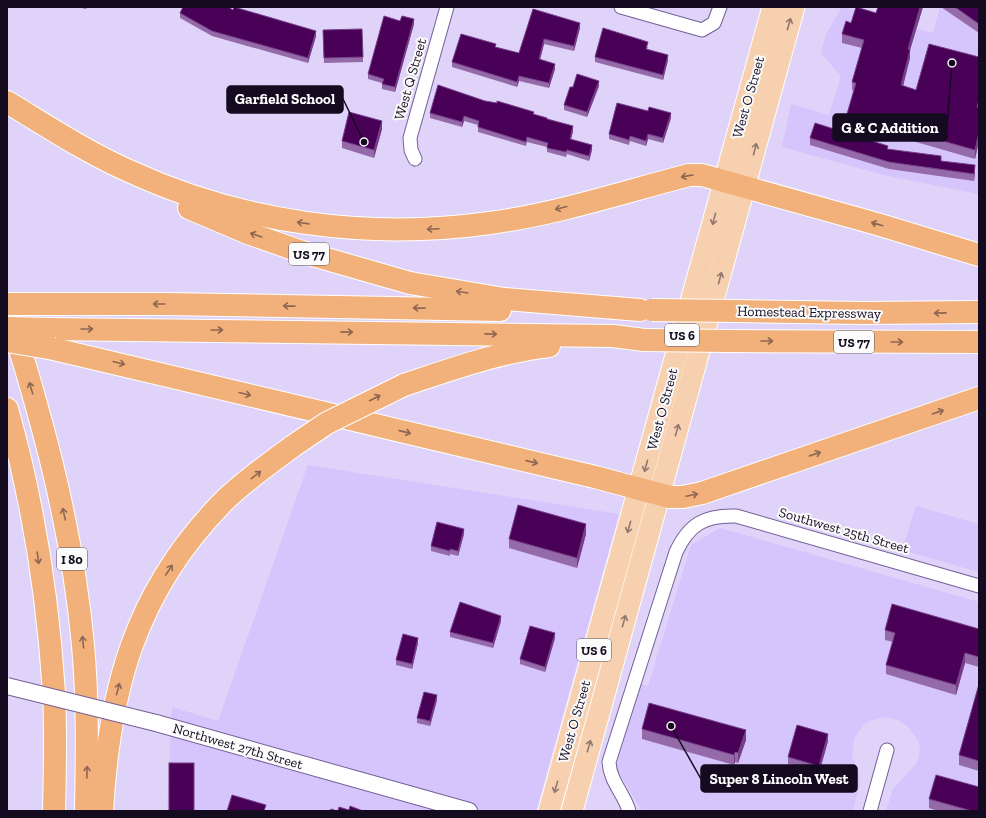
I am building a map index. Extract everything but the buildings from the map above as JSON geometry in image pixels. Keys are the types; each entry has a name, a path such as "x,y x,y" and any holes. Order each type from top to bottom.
{"highway":[{"path":"7,102 92,153 164,186 245,212 324,226 376,230 452,228 535,214 689,175 702,175 979,255"},
{"name":"US 77","path":"7,107 60,141 148,189 248,233 302,252 410,283 448,290 526,301 646,310"},
{"path":"7,304 182,304 510,310 646,310"},
{"name":"Homestead Expressway","path":"646,310 863,313 979,312"},
{"name":"I 80","path":"7,314 33,393 66,524 76,587 83,646 86,692 86,811"},
{"name":"US 77","path":"7,328 51,339 613,336 644,340"},
{"path":"7,341 51,339 650,492 676,497 702,493 979,398"},
{"path":"102,811 107,750 114,706 134,640 149,604 163,579 183,549 214,512 236,490 293,446 327,423 404,385 453,368 514,351 560,345 644,340"},
{"name":"Homestead Expressway","path":"644,340 979,342"},
{"name":"I 80","path":"7,410 30,506 50,640 54,693 54,811"},
{"path":"7,439 30,506"}],"main road":[{"name":"West O Street","path":"735,184 773,7"},
{"name":"West O Street","path":"572,811 650,492 735,184 794,7"},
{"name":"West O Street","path":"549,811 650,492"}],"street":[{"name":"West Q Street","path":"415,159 411,150 410,138 447,7"},
{"path":"621,7 699,30 705,30 710,27 717,17 720,7"},
{"name":"Southwest 25th Street","path":"629,811 612,779 609,762 676,552 690,530 700,522 711,517 736,516 979,586"},
{"name":"Northwest 27th Street","path":"7,686 156,723 469,811"},
{"path":"870,811 887,750"}],"shaded area":[{"path":"842,7 933,33 940,7 979,7 979,194 884,175 782,147 791,104 829,115 841,76 821,53 826,34"},
{"path":"308,465 619,514 536,811 167,811 172,707 218,721"},
{"path":"916,506 979,524 979,572 902,550"},
{"path":"720,528 979,602 979,811 886,811 893,789 915,765 919,758 920,748 918,740 907,726 898,720 883,717 869,721 863,725 854,739 852,756 859,774 860,783 853,811 642,811 622,778 614,776 640,684 648,686 691,545"}],"place":[{"name":"G & C Addition","path":"952,63"},
{"name":"Garfield School","path":"364,142"},
{"name":"Super 8 Lincoln West","path":"671,726"}]}
